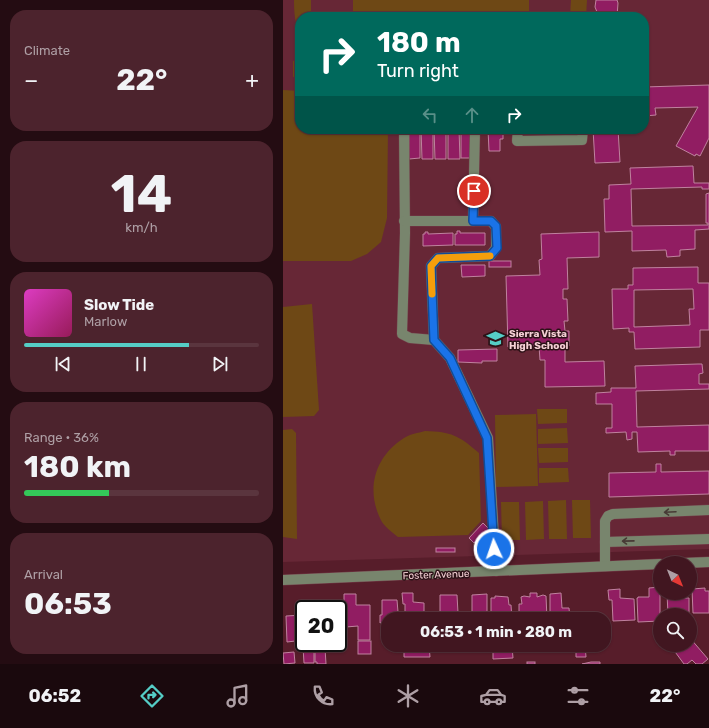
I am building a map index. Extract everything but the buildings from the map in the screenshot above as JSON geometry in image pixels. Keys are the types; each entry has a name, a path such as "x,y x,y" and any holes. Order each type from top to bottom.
{"street":[{"path":"404,134 402,334 410,338 434,340"},
{"path":"473,221 475,134"},
{"path":"518,134 517,141 583,140 583,134"},
{"path":"404,222 491,221 496,226 497,248 490,256 438,258 431,266 434,340 450,358 487,438 496,571"},
{"path":"605,566 605,521 608,516 613,514 709,510"},
{"path":"605,542 709,539"},
{"path":"697,562 709,562"},
{"name":"Foster Avenue","path":"283,580 653,564"}],"shaded area":[{"name":"Sierra Vista High School","path":"283,0 709,0 709,549 283,562"},
{"path":"294,0 311,0 311,12 295,12 295,18"},
{"path":"353,0 529,0 529,12 353,12"},
{"path":"571,0 587,0 586,12 570,12"},
{"path":"293,61 295,61 295,77 293,77"},
{"path":"283,90 295,91 295,134 388,134 387,218 381,242 367,254 351,261 283,261"},
{"path":"312,304 319,410 314,416 283,417 283,307"},
{"path":"537,409 567,409 567,423 538,424"},
{"path":"536,414 538,486 496,487 495,415"},
{"path":"567,428 568,443 538,444 538,429"},
{"path":"292,429 296,433 297,539 283,537 283,430"},
{"path":"425,431 442,432 460,438 479,453 481,521 468,535 398,537 382,522 377,510 374,498 374,487 375,476 379,465 394,446 404,438"},
{"path":"538,448 568,448 568,462 539,463"},
{"path":"539,468 568,468 569,482 539,483"},
{"path":"566,500 567,539 549,539 548,501"},
{"path":"572,500 590,500 591,538 573,538"},
{"path":"543,501 544,539 526,540 525,502"},
{"path":"501,502 519,502 520,540 502,540"}],"slow traffic":[{"path":"432,294 431,266 438,258 490,256"}],"place":[{"name":"Sierra Vista High School","path":"496,339"}],"route":[{"path":"474,191 473,221 491,221 496,226 497,248 490,256 438,258 431,266 434,340 450,358 487,438 494,549"}]}
